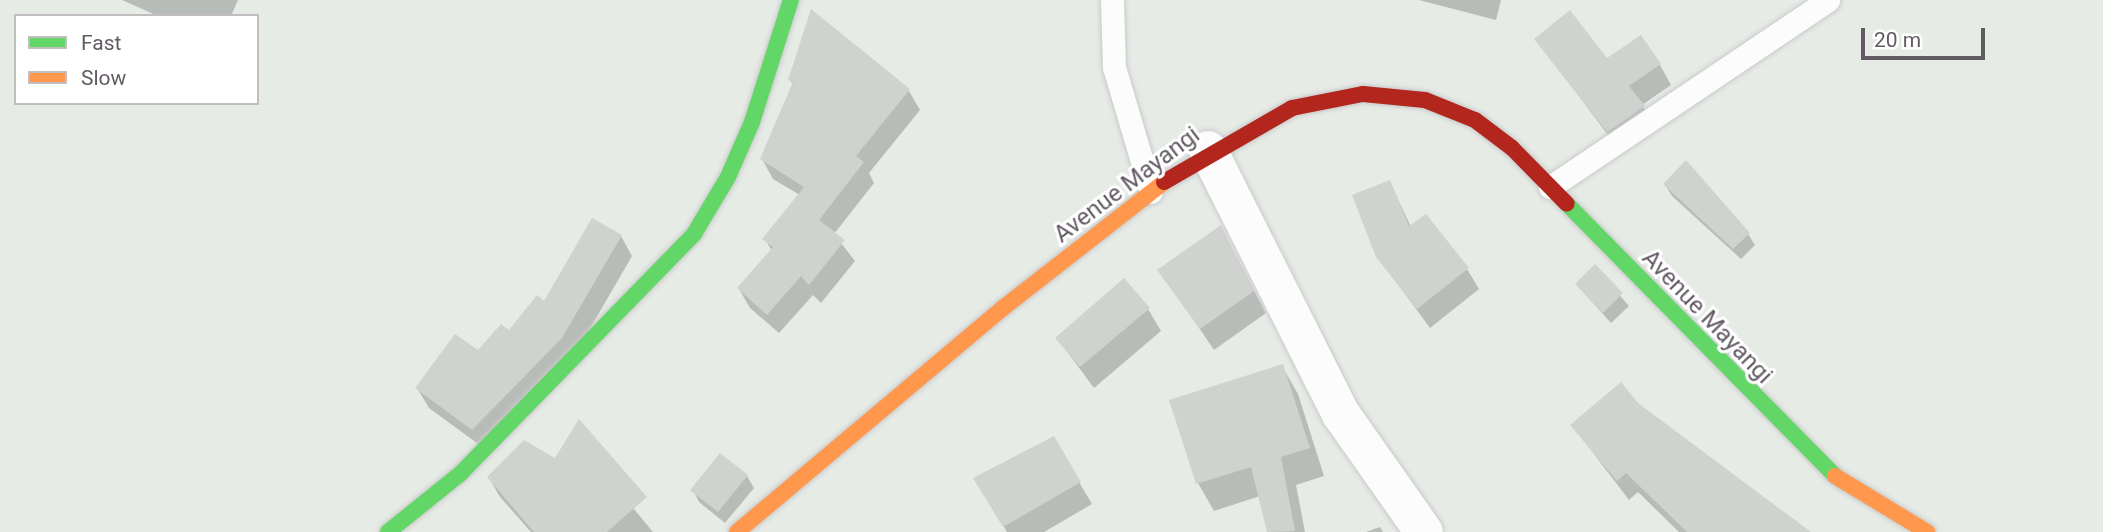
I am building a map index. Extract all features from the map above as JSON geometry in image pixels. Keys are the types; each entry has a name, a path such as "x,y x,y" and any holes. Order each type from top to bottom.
{"street":[{"path":"388,532 402,525 460,474 694,234 728,177 752,121 790,0"},
{"name":"Avenue Mayangi","path":"737,532 1003,308 1208,150 1292,108 1363,93 1425,100 1475,120 1513,148 1831,474 1927,532"},
{"path":"1208,150 1341,414 1424,532"}],"lane":[{"path":"1112,0 1114,67 1151,192"},
{"path":"1550,187 1828,0"}],"building":[{"path":"811,9 910,89 856,156 864,162 819,220 845,240 809,285 801,276 767,315 737,288 773,247 762,239 804,187 760,159 793,82 788,80"},
{"path":"1570,10 1607,58 1641,35 1661,64 1629,86 1645,106 1607,132 1534,39"},
{"path":"1686,160 1750,233 1733,249 1663,184"},
{"path":"1390,180 1409,226 1426,214 1469,268 1417,309 1376,257 1352,195"},
{"path":"592,218 622,235 562,338 472,430 415,388 455,334 478,350 501,324 509,330 537,295 544,301"},
{"path":"1221,225 1254,291 1200,329 1157,270"},
{"path":"1595,264 1623,293 1603,313 1575,284"},
{"path":"1124,278 1150,308 1080,367 1055,338"},
{"path":"1283,364 1310,448 1281,457 1295,531 1267,532 1251,467 1196,484 1169,400"},
{"path":"1621,382 1638,403 1811,532 1687,532 1626,473 1617,481 1570,425"},
{"path":"579,419 647,497 607,532 534,532 487,477 524,440 555,458"},
{"path":"1054,436 1081,482 1003,527 973,478"},
{"path":"720,453 748,475 718,512 690,490"}],"traffic: fast":[{"path":"388,532 460,474 694,234 728,177 752,122 791,0"},
{"path":"1567,204 1835,476"}],"traffic: slow":[{"path":"737,532 1003,308 1164,182"},
{"path":"1835,476 1927,532"}],"traffic: jam":[{"path":"1164,182 1292,108 1363,94 1425,100 1475,120 1512,148 1567,204"}]}
